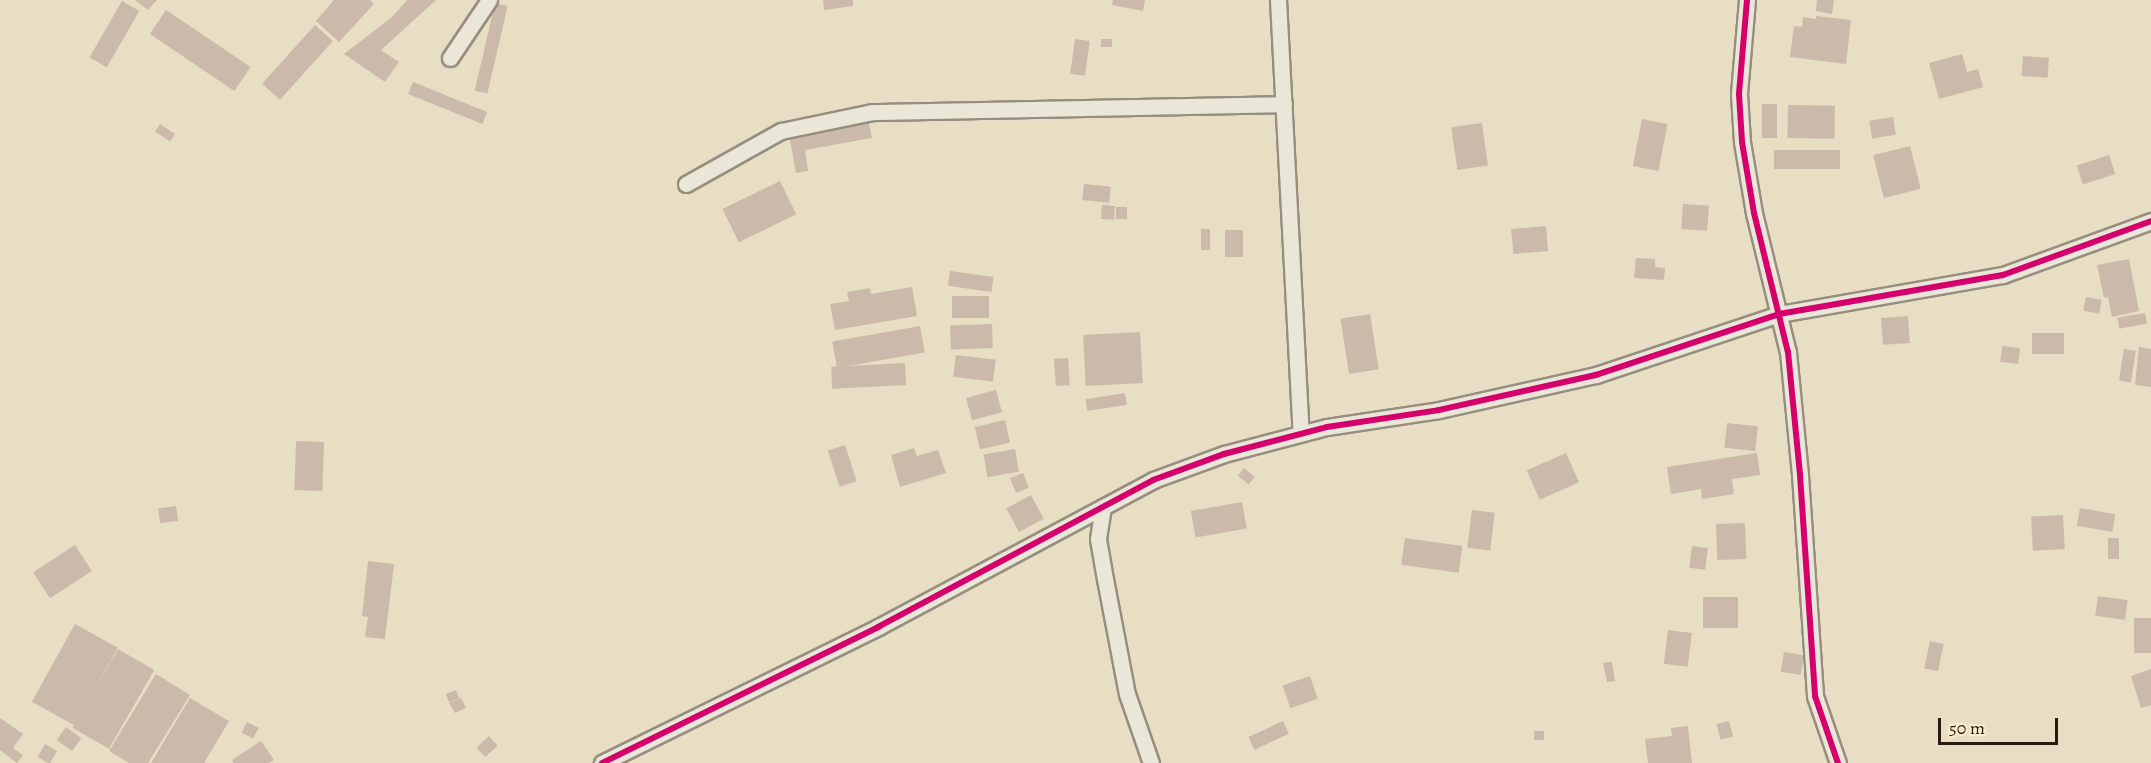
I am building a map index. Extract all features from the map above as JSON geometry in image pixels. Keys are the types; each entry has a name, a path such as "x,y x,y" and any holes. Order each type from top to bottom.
{"street":[{"path":"450,58 489,0"},
{"path":"1278,0 1301,433"},
{"path":"1747,0 1739,94 1742,142 1754,213 1788,352 1800,475 1815,696 1838,763"},
{"path":"686,184 781,131 873,112 1284,104"},
{"path":"602,763 878,627 1153,480 1224,454 1301,433 1439,410 1596,375 1779,314 2003,275 2151,220"},
{"path":"1102,507 1098,539 1127,694 1151,763"}],"building":[{"path":"135,0 157,0 148,10"},
{"path":"334,0 370,0 374,4 339,42 316,21"},
{"path":"407,0 436,0 381,50 399,62 385,82 344,54 392,17"},
{"path":"823,0 853,0 853,6 824,10"},
{"path":"1113,0 1145,0 1143,11 1112,5"},
{"path":"1817,0 1834,0 1832,14 1816,11"},
{"path":"122,1 139,11 107,67 90,57"},
{"path":"495,3 508,6 487,94 475,91"},
{"path":"166,10 251,67 234,91 150,34"},
{"path":"1816,16 1851,20 1846,64 1790,57 1794,26 1802,27 1803,17 1816,19"},
{"path":"315,25 333,41 280,100 262,84"},
{"path":"1075,39 1090,41 1085,76 1070,74"},
{"path":"1101,39 1112,39 1112,47 1101,47"},
{"path":"1962,54 1967,72 1978,69 1983,87 1939,99 1929,63"},
{"path":"2023,56 2049,58 2048,78 2022,76"},
{"path":"413,82 487,112 482,124 408,94"},
{"path":"1762,104 1777,104 1777,138 1762,138"},
{"path":"1788,105 1835,106 1834,139 1787,138"},
{"path":"1893,117 1896,135 1872,139 1869,121"},
{"path":"1642,119 1668,124 1658,171 1633,166"},
{"path":"868,120 872,138 805,150 808,171 796,173 789,134"},
{"path":"1482,123 1488,166 1457,170 1451,127"},
{"path":"160,124 175,134 170,142 155,131"},
{"path":"1910,146 1921,189 1884,198 1873,155"},
{"path":"1774,150 1840,150 1840,169 1774,169"},
{"path":"2109,155 2115,174 2083,185 2077,166"},
{"path":"780,181 796,214 739,242 722,209"},
{"path":"1084,184 1111,187 1109,203 1082,200"},
{"path":"1683,204 1709,206 1707,231 1681,229"},
{"path":"1102,205 1115,206 1114,220 1101,219"},
{"path":"1116,207 1127,207 1127,219 1116,219"},
{"path":"1546,226 1548,251 1513,254 1511,229"},
{"path":"1201,229 1210,229 1210,250 1201,250"},
{"path":"1225,230 1243,230 1243,257 1225,257"},
{"path":"1636,258 1655,259 1655,267 1665,268 1664,280 1634,278"},
{"path":"2129,259 2139,311 2112,317 2108,297 2104,298 2097,265"},
{"path":"950,271 994,277 991,292 948,286"},
{"path":"912,287 917,316 835,330 830,304 849,301 847,292 870,288 871,294"},
{"path":"952,296 989,296 989,318 952,318"},
{"path":"2086,297 2102,300 2099,314 2083,311"},
{"path":"2145,313 2147,324 2119,329 2117,318"},
{"path":"1370,314 1379,369 1349,374 1340,319"},
{"path":"1908,316 1910,343 1883,345 1881,318"},
{"path":"992,324 993,348 951,349 950,325"},
{"path":"920,326 925,353 837,368 832,341"},
{"path":"1140,332 1143,383 1086,386 1083,335"},
{"path":"2032,333 2064,333 2064,354 2032,354"},
{"path":"2002,346 2020,348 2018,364 2000,362"},
{"path":"2139,347 2151,349 2151,387 2135,385"},
{"path":"2124,349 2136,351 2131,382 2119,381"},
{"path":"956,355 996,360 993,382 953,377"},
{"path":"1068,358 1070,385 1056,386 1054,359"},
{"path":"905,363 906,385 832,389 831,367"},
{"path":"996,390 1002,412 972,420 966,398"},
{"path":"1125,393 1127,405 1087,411 1085,399"},
{"path":"1005,420 1010,442 980,449 975,427"},
{"path":"1727,423 1758,426 1755,451 1724,448"},
{"path":"296,441 324,442 322,491 294,490"},
{"path":"845,445 857,481 840,487 828,451"},
{"path":"914,448 917,456 938,450 946,473 900,487 891,455"},
{"path":"1015,449 1019,472 987,477 983,455"},
{"path":"1566,453 1579,482 1540,500 1527,470"},
{"path":"1757,453 1760,475 1732,479 1734,494 1702,499 1701,489 1671,494 1667,467"},
{"path":"1244,468 1255,477 1249,485 1238,476"},
{"path":"1023,473 1029,488 1016,493 1010,478"},
{"path":"1031,495 1044,519 1019,532 1006,508"},
{"path":"1242,502 1247,529 1195,538 1191,511"},
{"path":"176,506 178,521 160,523 158,509"},
{"path":"2080,508 2115,514 2112,532 2077,526"},
{"path":"1472,510 1495,513 1490,551 1467,548"},
{"path":"2063,515 2065,549 2033,551 2031,517"},
{"path":"1745,523 1746,559 1717,560 1716,524"},
{"path":"1405,538 1462,546 1459,573 1401,565"},
{"path":"2108,538 2119,538 2119,559 2108,559"},
{"path":"75,545 92,571 50,598 33,572"},
{"path":"1692,546 1708,548 1705,570 1689,568"},
{"path":"368,561 394,564 385,639 365,637 368,617 362,616"},
{"path":"2098,596 2128,600 2125,620 2095,616"},
{"path":"1703,597 1738,597 1738,628 1703,628"},
{"path":"2134,618 2151,618 2151,653 2134,653"},
{"path":"75,624 118,648 75,726 32,702"},
{"path":"1668,630 1692,633 1688,667 1664,664"},
{"path":"1930,641 1944,644 1938,671 1924,668"},
{"path":"118,649 154,670 109,749 72,728"},
{"path":"1784,652 1804,655 1801,675 1781,672"},
{"path":"1612,662 1615,681 1607,682 1603,663"},
{"path":"2151,669 2151,705 2141,708 2131,676"},
{"path":"156,674 190,695 148,763 129,763 109,751"},
{"path":"1310,676 1318,699 1290,708 1283,685"},
{"path":"456,690 459,698 449,702 446,694"},
{"path":"190,698 229,721 204,763 151,763"},
{"path":"461,698 466,708 455,713 449,703"},
{"path":"0,718 23,734 13,748 23,755 17,763 0,750"},
{"path":"1283,721 1289,734 1254,750 1249,737"},
{"path":"1729,721 1733,736 1721,740 1716,724"},
{"path":"247,722 259,728 253,739 242,733"},
{"path":"1688,726 1692,763 1648,763 1645,739 1672,736 1671,728"},
{"path":"66,727 81,738 72,751 57,740"},
{"path":"1534,731 1544,731 1544,740 1534,740"},
{"path":"489,736 498,746 485,757 476,747"},
{"path":"261,741 274,760 269,763 234,763 232,760"},
{"path":"45,744 57,751 50,763 38,757"}],"cycle path":[{"path":"1747,0 1739,94 1742,142 1754,213 1788,352 1800,475 1815,696 1838,763"},
{"path":"602,763 878,627 1153,480 1224,454 1327,427 1439,410 1596,375 1779,314 2003,275 2151,221"}]}
